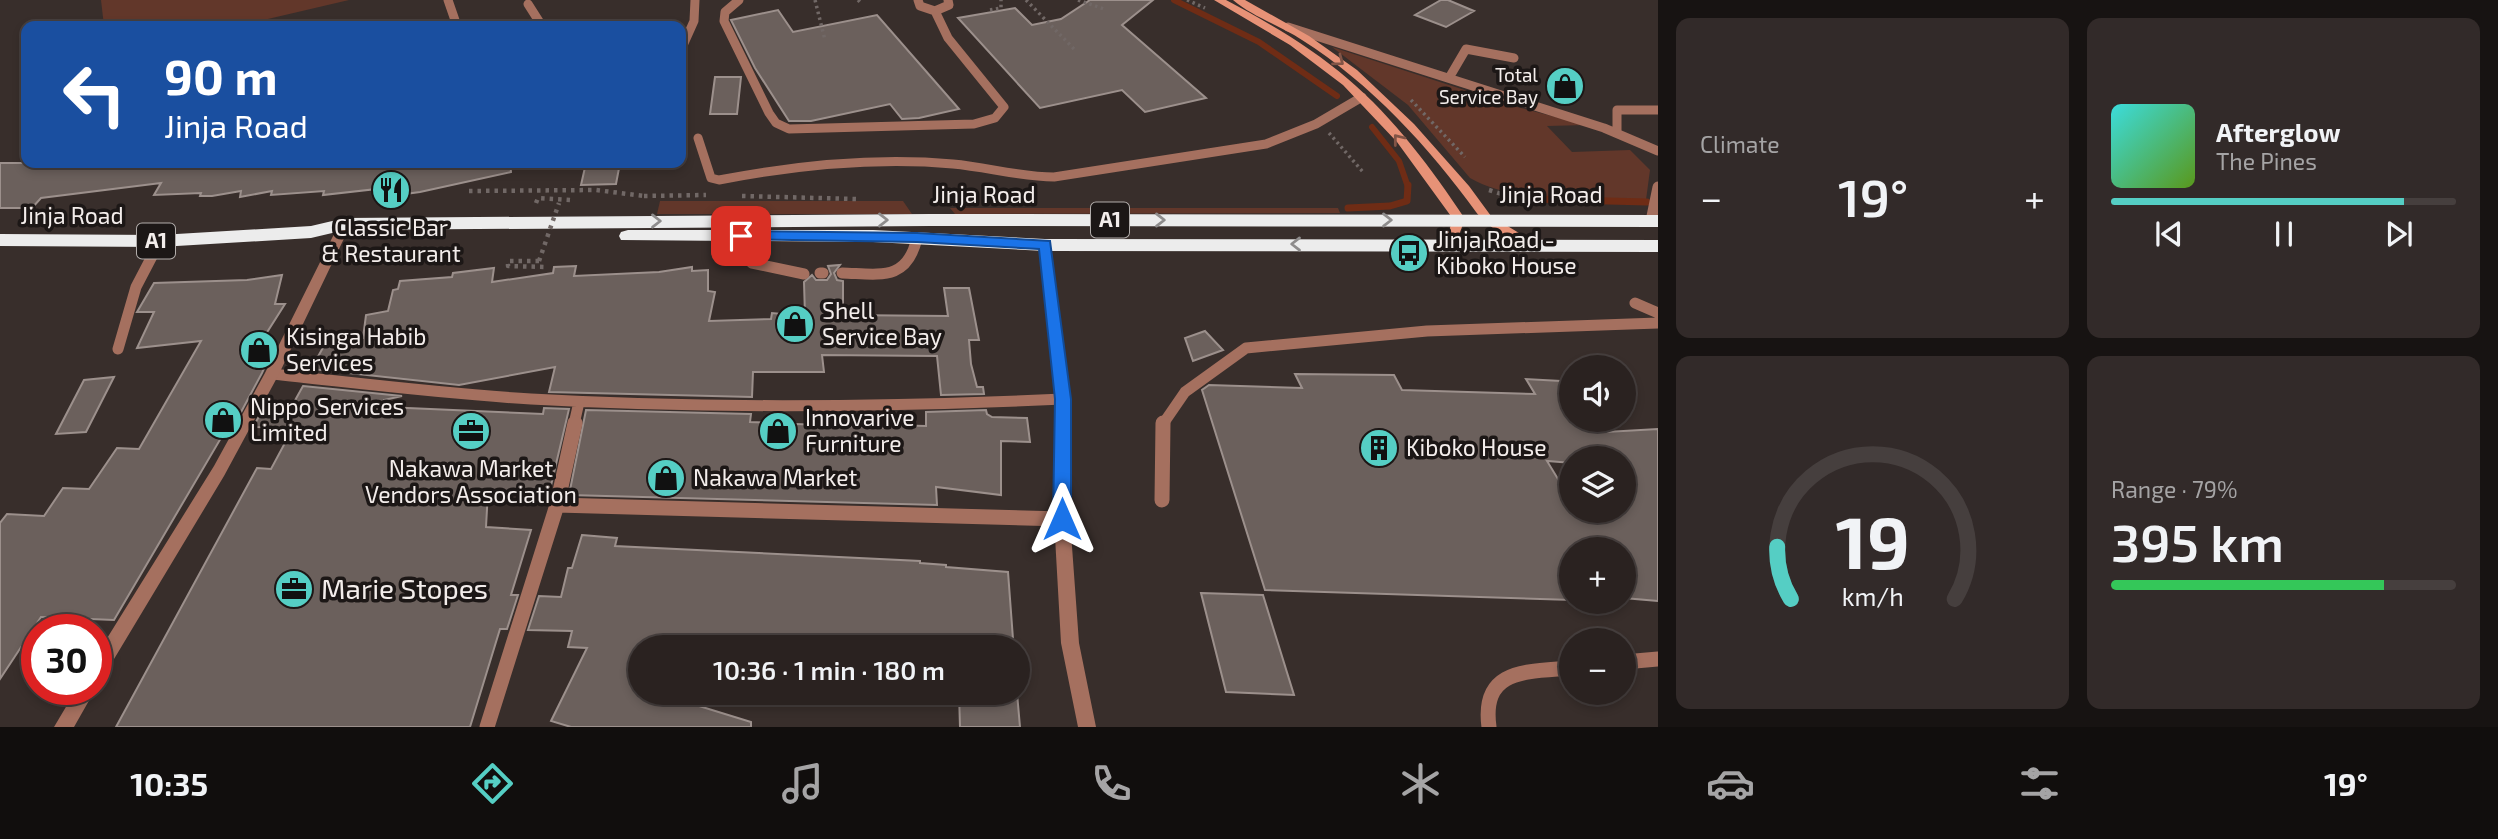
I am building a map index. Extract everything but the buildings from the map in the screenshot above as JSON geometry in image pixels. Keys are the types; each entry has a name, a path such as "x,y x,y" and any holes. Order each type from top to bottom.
{"highway":[{"name":"Jinja Road","path":"0,240 160,241 311,232 639,221 1483,214 1655,221"},
{"name":"Jinja Road","path":"342,231 917,237 1045,245 1658,246"}],"main road":[{"path":"1219,0 1264,24 1304,51 1362,97 1389,127 1457,216 1450,245"},
{"path":"1238,0 1329,53 1378,93 1465,189 1483,214 1528,244"}],"street":[{"path":"112,647 219,471 272,374 342,231"},
{"path":"1045,245 1063,399 1062,519 1070,643 1087,727"},
{"path":"63,727 77,705"}],"lane":[{"path":"448,0 455,21"},
{"path":"686,43 694,21 695,0"},
{"path":"739,0 725,12 724,21 769,113 776,123 789,129 974,124 992,121 1001,114 1004,107 948,38 935,11"},
{"path":"918,0 920,6 935,11 946,8 949,5 948,0"},
{"path":"528,4 536,21"},
{"path":"1288,27 1617,133 1658,151"},
{"path":"1449,78 1466,49 1514,58"},
{"path":"698,138 708,171 715,180 782,168 884,160 955,164 1044,178 1266,144 1342,111 1362,97"},
{"path":"1617,133 1617,110 1658,110"},
{"path":"1655,221 1658,187"},
{"path":"741,236 748,260 752,263 804,274"},
{"path":"842,273 891,273 901,270 915,256 917,237"},
{"path":"118,349 136,287 160,241"},
{"path":"1635,303 1658,313"},
{"path":"1162,500 1163,423 1185,392 1246,348 1427,331 1658,323"},
{"path":"272,374 579,402 863,408 1063,399"},
{"path":"487,727 557,505 579,402"},
{"path":"557,505 1062,519"},
{"path":"1636,662 1658,659"},
{"path":"1489,727 1487,701 1497,683 1511,675 1559,669"}],"path":[{"path":"815,0 825,40"},
{"path":"858,0 862,4"},
{"path":"990,10 1002,8 1002,0"},
{"path":"1026,0 1076,51"},
{"path":"1078,0 1104,9"},
{"path":"1319,121 1363,172"},
{"path":"1465,189 1486,189 1529,201"},
{"path":"469,191 596,190 644,196 639,221"},
{"path":"547,267 508,266 508,261 539,261 559,203"}],"shaded area":[{"path":"101,0 349,0 259,21 103,21"},
{"path":"1332,47 1517,107 1586,125 1547,126 1572,152 1630,150 1650,170 1646,200 1532,197 1489,187 1470,178 1408,105"},
{"path":"660,201 903,201 912,214 657,214"},
{"path":"950,208 1338,208 1340,213 955,214"}],"waterway":[{"path":"1174,0 1259,42 1337,96"},
{"path":"1372,127 1399,161 1408,187"},
{"path":"1348,208 1390,206 1407,201 1408,187"},
{"path":"1508,194 1531,199 1647,202"}],"place":[{"name":"Total Service Bay","path":"1565,86"},
{"name":"Classic Bar & Restaurant","path":"391,190"},
{"name":"Jinja Road - Kiboko House","path":"1409,253"},
{"name":"Shell Service Bay","path":"795,324"},
{"name":"Kisinga Habib Services","path":"259,350"},
{"name":"Nippo Services Limited","path":"223,420"},
{"name":"Nakawa Market Vendors Association","path":"471,431"},
{"name":"Innovarive Furniture","path":"778,431"},
{"name":"Kiboko House","path":"1379,448"},
{"name":"Nakawa Market","path":"666,478"},
{"name":"Marie Stopes","path":"294,589"}],"route":[{"path":"741,236 917,237 1045,245 1063,399 1062,519"}]}
